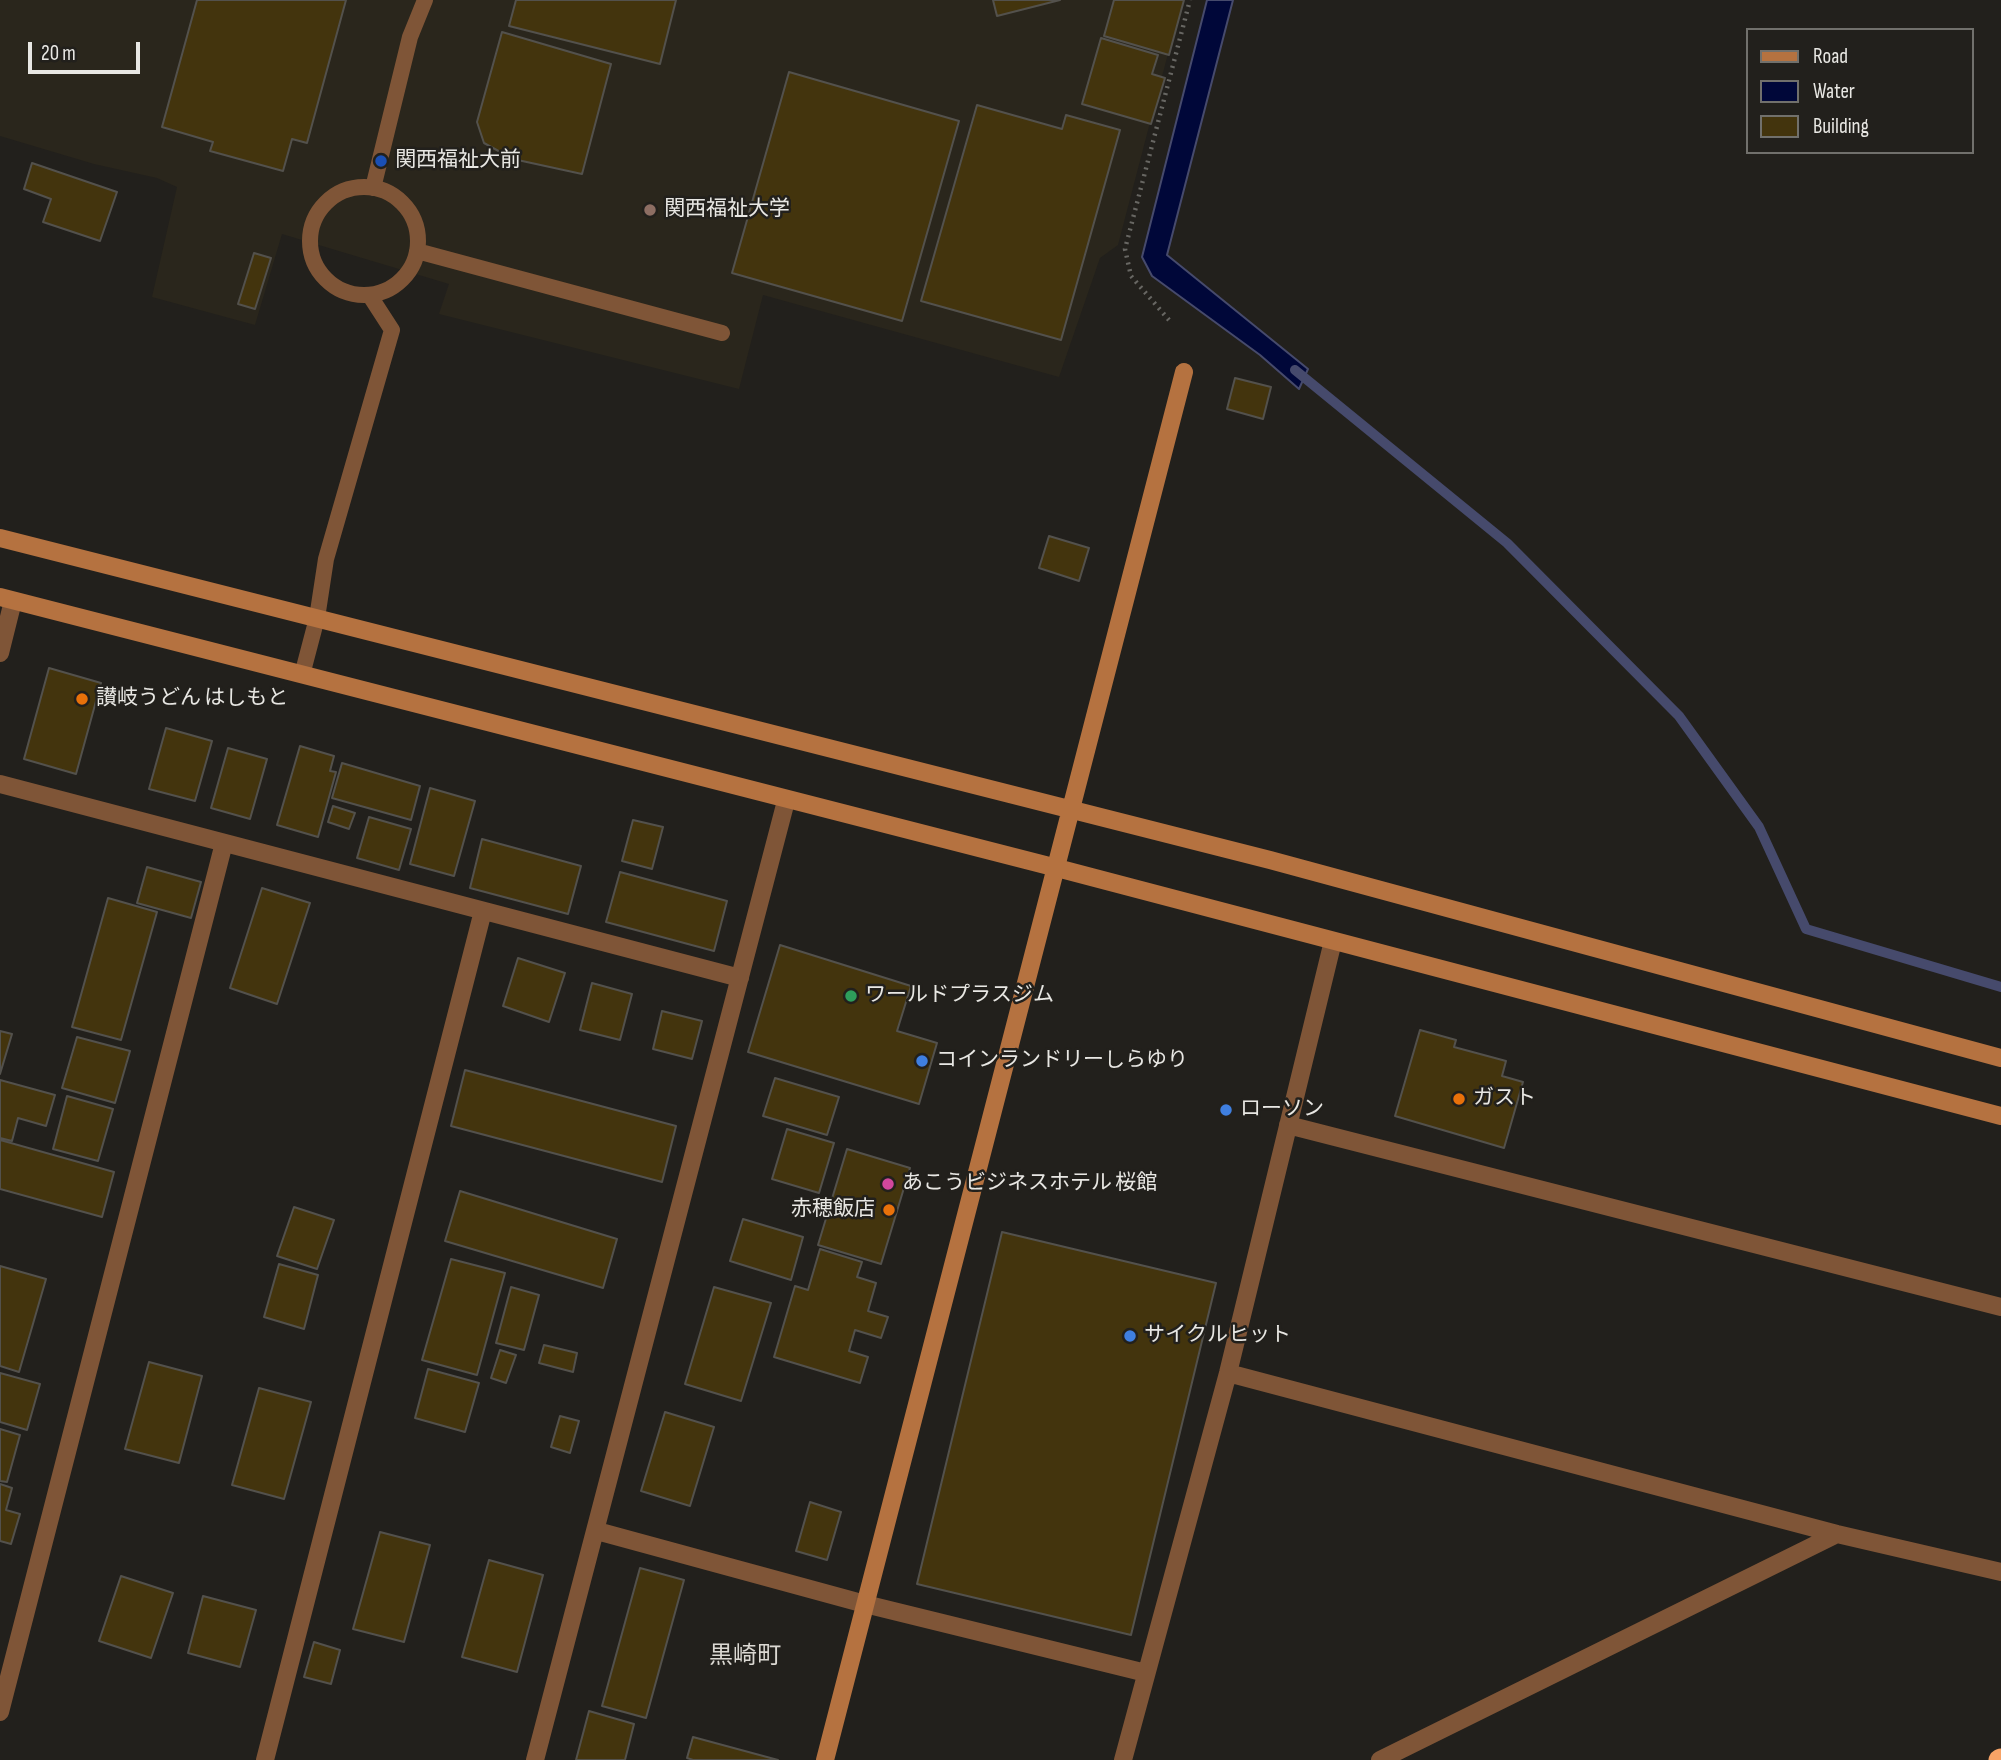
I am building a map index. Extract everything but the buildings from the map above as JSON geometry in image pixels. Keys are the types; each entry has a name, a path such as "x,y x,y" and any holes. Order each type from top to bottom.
{"street":[{"path":"825,1760 1184,372"},
{"path":"0,538 1283,864 2001,1058"},
{"path":"0,653 6,599 786,801 1057,868 2001,1116"},
{"path":"0,784 740,978"},
{"path":"534,1760 597,1531 786,801"},
{"path":"0,1712 224,843"},
{"path":"265,1760 483,911"},
{"path":"1124,1760 1228,1373 1333,941"},
{"path":"1288,1125 2001,1307"},
{"path":"1228,1373 1837,1534 2001,1572"},
{"path":"597,1531 865,1604 1146,1673"},
{"path":"1380,1760 1837,1534"}],"lane":[{"path":"373,188 410,37 425,0"},
{"path":"373,188 385,191 400,201 412,216 418,233 417,251 411,268 401,281 370,296 354,295 337,289 323,278 314,262 310,244 312,226 319,210 332,197 349,189 373,188"},
{"path":"417,251 722,333"},
{"path":"302,674 317,618 326,559 392,330 370,296"}],"path":[{"path":"1169,320 1131,276 1125,249 1190,0"}],"shaded area":[{"name":"関西福祉大学","path":"0,0 1182,0 1118,245 1100,258 1059,377 763,295 739,389 439,314 449,284 282,234 255,325 152,297 177,187 157,178 94,164 0,136"}],"water":[{"path":"1207,0 1233,0 1167,255 1308,369 1299,389 1260,355 1152,276 1142,257"}],"waterway":[{"path":"1295,370 1507,543 1679,716 1759,827 1806,929 2001,987"}],"place":[{"name":"関西福祉大前","path":"381,161"},
{"name":"関西福祉大学","path":"650,210"},
{"name":"讃岐うどん はしもと","path":"82,699"},
{"name":"ワールドプラスジム","path":"851,996"},
{"name":"コインランドリーしらゆり","path":"922,1061"},
{"name":"ガスト","path":"1459,1099"},
{"name":"ローソン","path":"1226,1110"},
{"name":"あこうビジネスホテル 桜館","path":"888,1184"},
{"name":"赤穂飯店","path":"889,1210"},
{"name":"サイクルヒット","path":"1130,1336"}],"district":[{"name":"黒崎町","path":"745,1657"}]}
